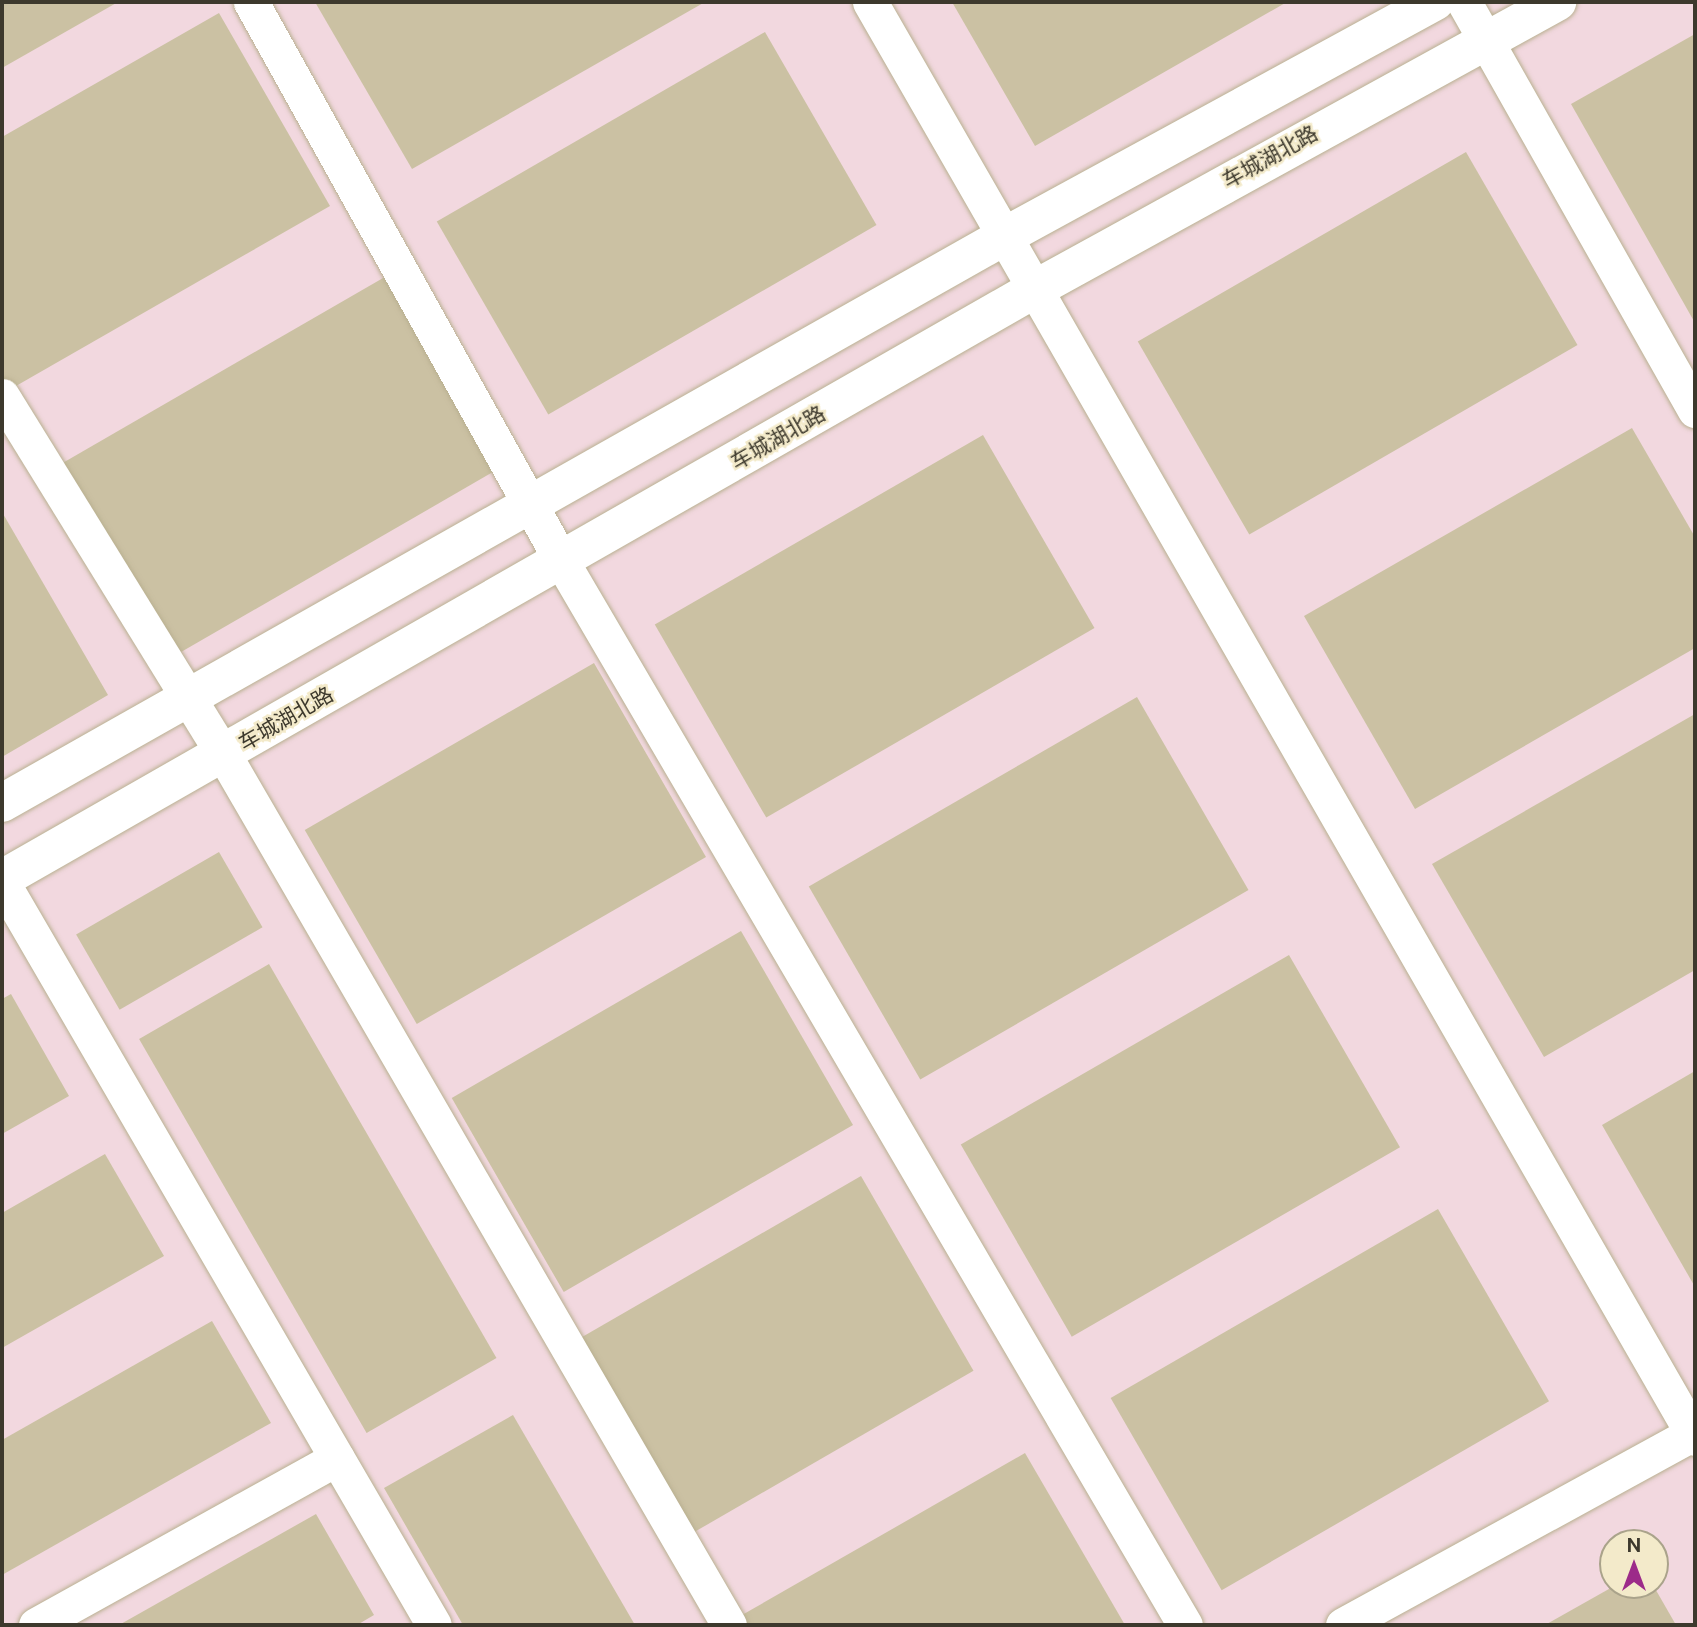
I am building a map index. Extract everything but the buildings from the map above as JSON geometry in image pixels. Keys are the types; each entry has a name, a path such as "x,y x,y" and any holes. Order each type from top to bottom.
{"main road":[{"path":"2,803 1005,236 1435,2"},
{"name":"车城湖北路","path":"2,881 1035,289 1484,37 1557,2"}],"street":[{"path":"251,2 562,562 1185,1625"},
{"path":"870,2 1694,1434 1343,1625"},
{"path":"1464,2 1695,410"},
{"path":"2,396 223,755 729,1625"},
{"path":"2,881 434,1625"},
{"path":"36,1625 337,1458"}],"shaded area":[{"path":"2,2 1695,2 1695,1625 2,1625"}]}
